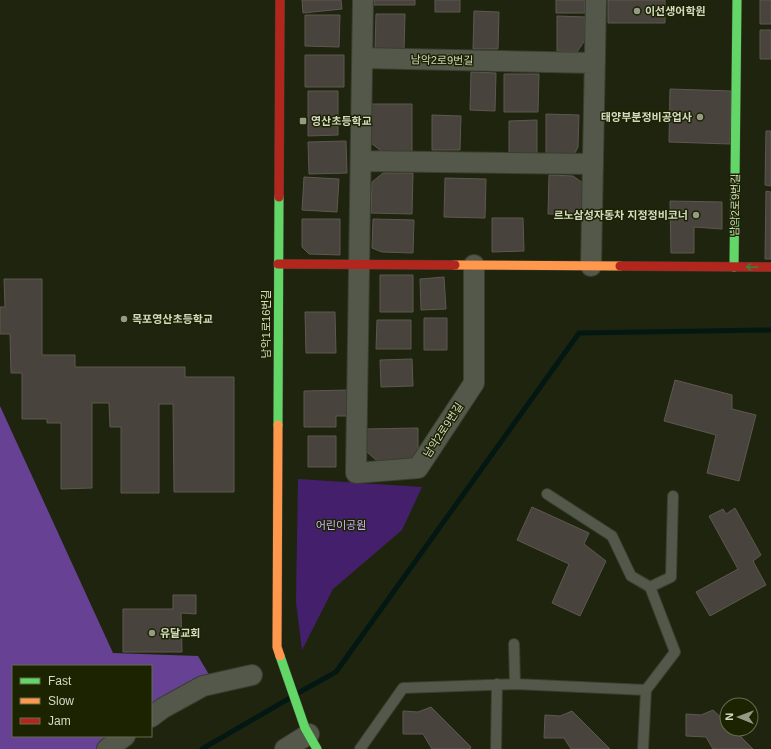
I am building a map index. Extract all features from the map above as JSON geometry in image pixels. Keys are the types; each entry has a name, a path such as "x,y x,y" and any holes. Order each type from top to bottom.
{"street":[{"name":"남악1로16번길","path":"280,0 277,647 311,737"},
{"name":"남악2로9번길","path":"363,0 356,473 418,468 474,383 474,265"},
{"path":"591,266 596,0"},
{"name":"남악2로9번길","path":"734,267 737,0"},
{"name":"남악2로9번길","path":"362,58 595,63"},
{"path":"360,161 593,164"},
{"path":"278,264 771,267"},
{"path":"152,716 163,708 203,686 252,675"},
{"path":"107,749 124,737"},
{"path":"285,749 311,737"}],"lane":[{"path":"547,494 612,536 631,576 650,587 675,652 646,690 643,749"},
{"path":"650,587 671,577 673,496"},
{"path":"514,644 515,684"},
{"path":"496,749 497,684"},
{"path":"360,749 403,688 515,684 646,690"}],"green space":[{"name":"어린이공원","path":"298,479 422,487 402,530 333,589 302,650 296,602"}],"shaded area":[{"path":"0,406 113,653 198,656 214,683 152,716 152,665 12,665 12,737 124,737 107,749 0,749"}],"building":[{"path":"302,0 341,0 342,9 303,13"},
{"path":"374,0 415,0 415,5 374,5"},
{"path":"435,0 460,0 460,12 435,12"},
{"path":"556,0 585,0 585,13 556,13"},
{"name":"이선생어학원","path":"608,0 665,0 665,23 608,23"},
{"path":"760,0 771,0 771,24 760,24"},
{"path":"474,11 499,12 498,49 473,49"},
{"path":"376,14 405,14 404,50 375,49"},
{"path":"305,15 340,15 339,47 305,46"},
{"path":"557,16 585,17 585,40 577,52 557,51"},
{"path":"760,30 771,30 771,59 760,59"},
{"path":"305,55 344,55 344,87 305,87"},
{"path":"471,72 496,73 495,111 470,110"},
{"path":"504,74 539,74 538,112 504,112"},
{"name":"태양부분정비공업사","path":"670,89 731,91 730,144 669,142"},
{"path":"308,91 338,91 338,135 308,136"},
{"path":"371,104 412,104 412,154 385,154 371,143"},
{"path":"546,114 579,115 578,147 574,155 546,155"},
{"path":"432,115 461,116 460,150 432,150"},
{"path":"537,120 537,155 509,155 509,121"},
{"path":"766,131 771,131 771,186 765,185"},
{"path":"346,141 347,173 309,174 308,142"},
{"path":"383,173 413,173 412,214 371,213 372,182"},
{"path":"549,175 573,176 583,183 582,214 548,214"},
{"path":"304,177 339,179 337,212 302,210"},
{"path":"445,178 486,179 485,218 444,217"},
{"path":"766,191 771,192 771,259 765,259"},
{"name":"르노삼성자동차 지정정비코너","path":"670,201 722,202 722,229 694,227 694,253 671,253"},
{"path":"492,218 523,218 524,251 492,252"},
{"path":"302,219 340,219 340,255 309,254 302,247"},
{"path":"373,219 414,220 413,253 382,252 372,248"},
{"path":"380,275 413,275 413,312 380,312"},
{"path":"444,277 446,309 421,310 420,279"},
{"path":"4,279 42,279 42,355 75,355 75,367 185,367 185,377 234,377 234,492 174,492 173,404 159,404 159,493 121,493 121,427 110,427 109,403 92,403 92,488 61,489 61,423 47,423 47,419 22,419 22,373 11,373 10,334 0,334 0,307 5,307"},
{"path":"305,312 335,312 336,353 306,353"},
{"path":"424,318 447,318 447,350 424,350"},
{"path":"377,320 411,320 411,349 376,349"},
{"path":"412,359 413,386 381,387 380,360"},
{"path":"675,380 732,395 732,409 756,415 739,481 707,473 716,435 664,421"},
{"path":"350,390 350,416 336,416 336,427 304,427 304,391"},
{"path":"418,428 418,461 377,461 366,451 366,429"},
{"path":"308,436 336,436 336,467 308,467"},
{"path":"532,507 589,533 584,544 606,561 580,616 552,603 569,564 517,540"},
{"path":"735,508 761,555 753,561 766,585 710,616 696,592 738,569 709,516 723,509 726,514"},
{"name":"유달교회","path":"173,595 196,595 196,614 181,613 182,652 123,652 123,609 173,609"},
{"path":"431,707 471,747 470,749 432,749 423,734 403,734 403,711 418,712"},
{"path":"713,710 719,716 719,737 741,737 753,749 713,749 706,737 686,736 686,714 701,715"},
{"path":"572,711 610,749 571,749 564,738 544,738 545,715 560,716"}],"waterway":[{"path":"298,693 336,672 579,333 771,330"},
{"path":"202,749 290,698"}],"traffic: fast":[{"path":"734,267 737,0"},
{"path":"278,425 279,197"},
{"path":"280,656 305,728 317,749"}],"traffic: slow":[{"path":"455,265 620,266"},
{"path":"278,425 277,647 280,656"}],"traffic: jam":[{"path":"279,197 280,0"},
{"path":"278,264 455,265"},
{"path":"620,266 771,267"}],"place":[{"name":"이선생어학원","path":"637,11"},
{"name":"태양부분정비공업사","path":"700,117"},
{"name":"영산초등학교","path":"303,121"},
{"name":"르노삼성자동차 지정정비코너","path":"696,215"},
{"name":"목포영산초등학교","path":"124,319"},
{"name":"유달교회","path":"152,633"}]}
